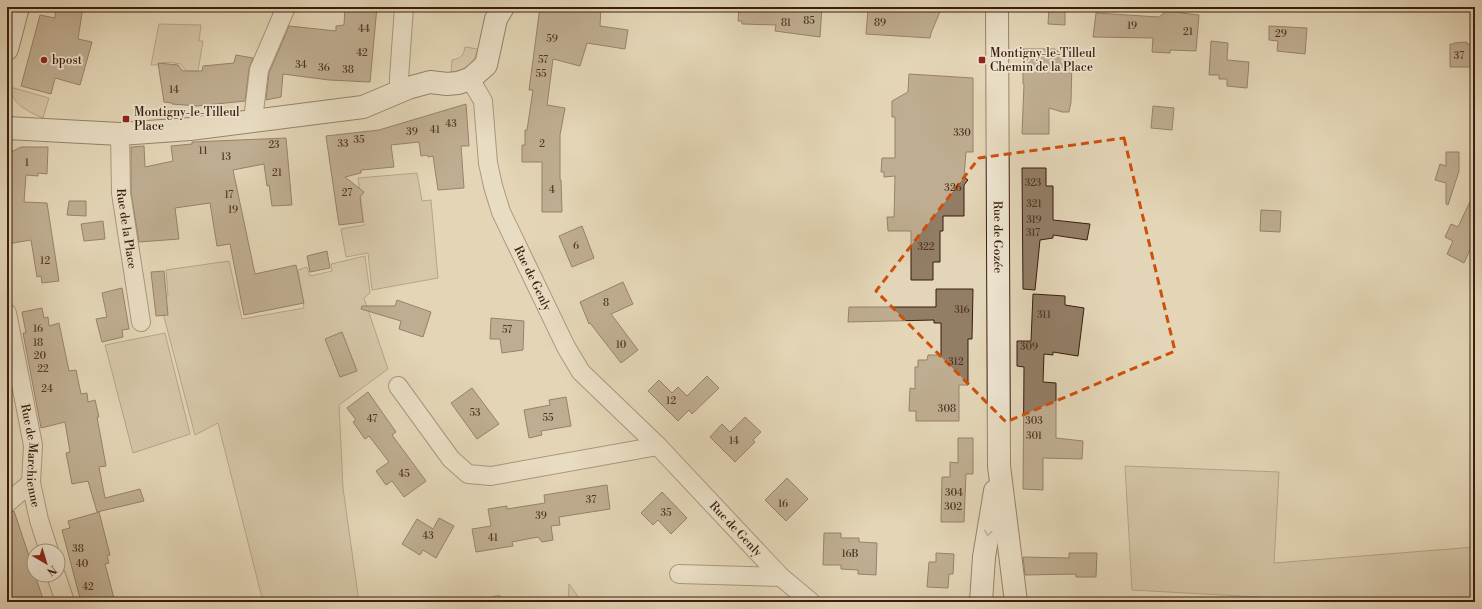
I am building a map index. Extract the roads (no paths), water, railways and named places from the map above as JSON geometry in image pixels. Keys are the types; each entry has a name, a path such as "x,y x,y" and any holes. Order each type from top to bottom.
{"main road":[{"path":"7,49 18,7"},
{"path":"7,128 120,134 190,129 363,107 399,92 430,82 447,84 458,83 470,79 486,65 496,20 503,7"},
{"name":"Rue de Gozée","path":"997,7 999,466 1016,602"},
{"name":"Rue de Gozée","path":"980,602 984,557 999,466"}],"street":[{"path":"253,120 259,70 286,7"},
{"path":"399,92 404,7"},
{"name":"Rue de Genly","path":"470,79 483,101 488,163 501,212 566,348 581,372 658,446 782,577 811,602"},
{"name":"Rue de la Place","path":"120,134 121,194 141,322"},
{"name":"Rue de Marchienne","path":"7,313 33,445 30,483 46,543"},
{"path":"398,386 451,459 468,474 492,476 658,446"},
{"path":"7,503 30,483"},
{"name":"Rue de Genly","path":"679,574 782,577"},
{"path":"58,583 64,602"}],"place":[{"name":"bpost","path":"44,60"},
{"name":"Montigny-le-Tilleul Chemin de la Place","path":"982,60"},
{"name":"Montigny-le-Tilleul Place","path":"126,119"}]}
